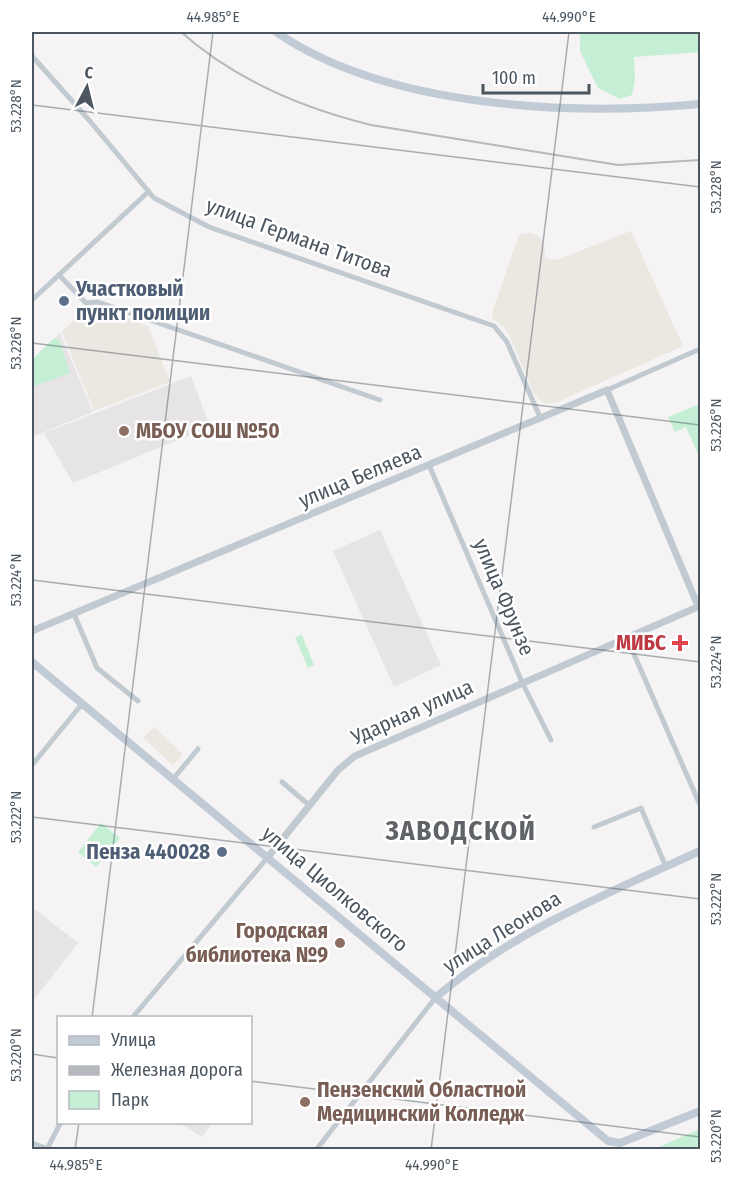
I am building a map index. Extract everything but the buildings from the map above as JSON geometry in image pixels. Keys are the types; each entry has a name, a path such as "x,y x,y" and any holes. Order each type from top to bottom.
{"main road":[{"path":"276,32 298,47 340,67 382,80 472,100 593,109 645,110 700,104"},
{"name":"улица Циолковского","path":"32,662 608,1141 615,1144 700,1111"},
{"name":"улица Леонова","path":"436,997 471,969 563,913 700,851"}],"street":[{"path":"32,56 89,120 147,194 32,300"},
{"name":"улица Германа Титова","path":"147,194 209,227 494,326 507,342 540,417"},
{"path":"58,275 86,303 98,302 380,400"},
{"name":"улица Беляева","path":"32,631 700,349"},
{"path":"607,390 699,606"},
{"name":"улица Фрунзе","path":"429,465 522,681 551,740"},
{"name":"Ударная улица","path":"133,1016 268,857 338,770 355,756 522,681 699,606"},
{"path":"74,614 97,668 138,701"},
{"path":"626,636 700,806"},
{"path":"32,765 82,704"},
{"path":"173,779 198,749"},
{"path":"282,782 310,806"},
{"path":"594,827 641,808 666,867"},
{"name":"улица Леонова","path":"316,1149 436,997"},
{"path":"32,1143 50,1148 59,1124"}],"shaded area":[{"path":"631,231 683,346 557,402 547,404 541,401 534,394 510,337 504,327 493,319 492,313 519,235 531,233 540,237 544,243 545,258 557,260"},
{"path":"96,306 148,326 170,382 94,411 62,332 83,311"},
{"path":"60,333 93,412 32,437 32,360"},
{"name":"МБОУ СОШ №50","path":"191,376 210,427 73,483 44,433"},
{"path":"380,530 441,665 394,687 333,551"},
{"path":"154,727 183,754 173,765 143,738"},
{"path":"32,907 78,943 32,1002"},
{"path":"181,1124 211,1124 202,1137"}],"green space":[{"path":"580,32 700,32 700,52 634,57 635,80 632,95 620,99 598,88 580,51"},
{"path":"54,338 60,342 70,373 32,387 32,360"},
{"path":"700,404 699,456 686,427 675,432 668,417"},
{"path":"302,635 314,665 308,668 295,637"},
{"path":"101,823 120,838 96,867 78,852"},
{"path":"700,1129 700,1149 654,1149"}],"railway":[{"path":"181,32 223,64 270,90 320,110 371,125 618,165 700,160"}],"place":[{"name":"Участковый пункт полиции","path":"64,301"},
{"name":"МБОУ СОШ №50","path":"124,431"},
{"name":"МИБС","path":"680,643"},
{"name":"Пенза 440028","path":"222,852"},
{"name":"Городская библиотека №9","path":"340,943"},
{"name":"Пензенский Областной Медицинский Колледж","path":"305,1102"}],"district":[{"name":"ЗАВОДСКОЙ","path":"461,831"}]}
